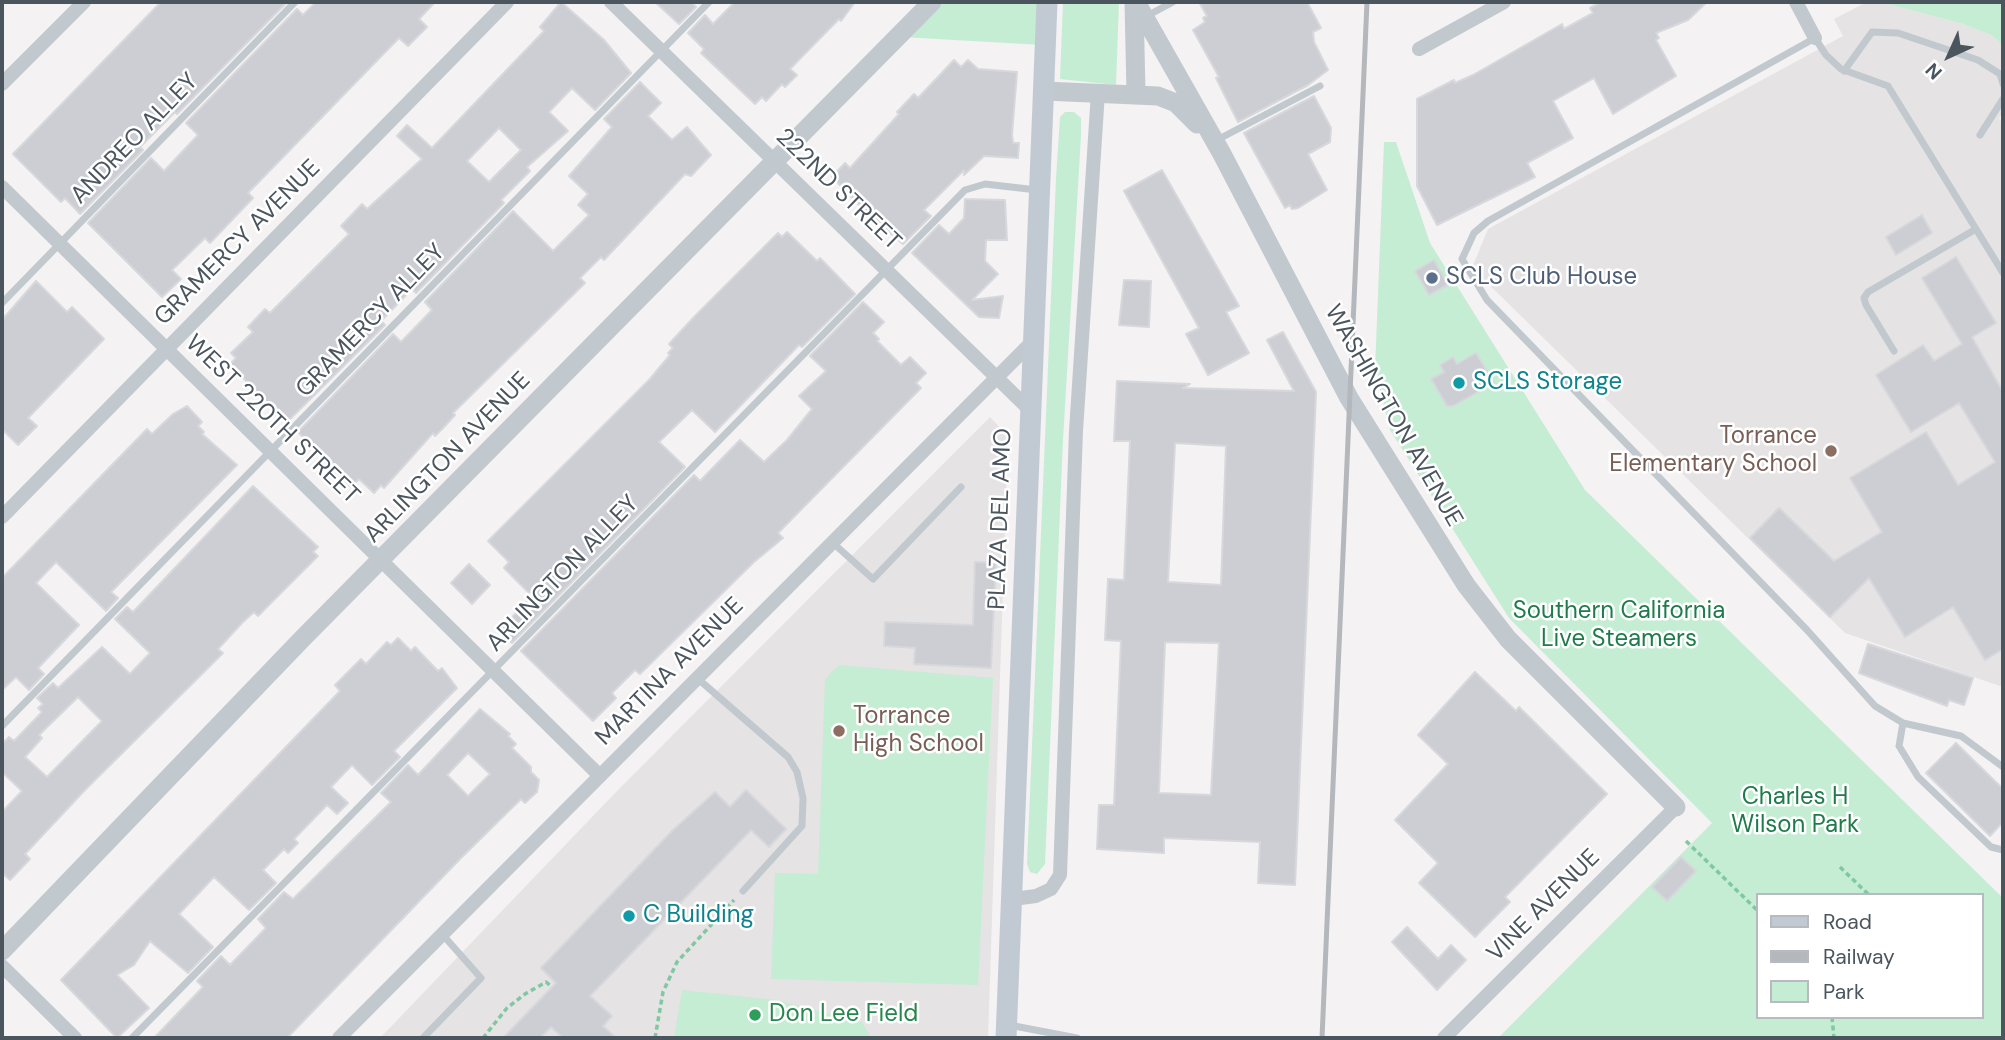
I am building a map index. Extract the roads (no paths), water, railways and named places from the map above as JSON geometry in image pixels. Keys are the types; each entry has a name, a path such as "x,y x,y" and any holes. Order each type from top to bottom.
{"main road":[{"name":"PLAZA DEL AMO","path":"1006,1031 1047,2"}],"street":[{"path":"2,84 84,2"},
{"name":"GRAMERCY AVENUE","path":"2,517 507,2"},
{"name":"222ND STREET","path":"611,2 1032,412"},
{"path":"1419,49 1504,2"},
{"path":"1796,2 1815,38"},
{"name":"ARLINGTON AVENUE","path":"2,951 303,638 383,560 922,6"},
{"path":"1136,93 1138,7"},
{"name":"WASHINGTON AVENUE","path":"1138,7 1218,148 1349,398 1466,585 1508,639 1676,807"},
{"path":"1044,91 1136,93 1176,103 1218,148"},
{"path":"1013,898 1036,896 1051,889 1060,875 1076,431 1098,92"},
{"name":"WEST 220TH STREET","path":"2,187 598,775"},
{"name":"MARTINA AVENUE","path":"343,1037 598,775 998,379 1035,339"},
{"name":"VINE AVENUE","path":"1444,1038 1676,807"},
{"path":"2,966 75,1038"}],"lane":[{"name":"ANDREO ALLEY","path":"2,303 295,2"},
{"name":"GRAMERCY ALLEY","path":"2,726 709,2"},
{"path":"1138,7 1173,2"},
{"path":"1844,71 1872,32 1898,33 1963,55 2000,74 2003,84"},
{"path":"2003,273 1888,86 1844,71 1826,55 1815,38 1488,221 1474,233 1462,258 1487,300 1807,630 1875,706 1903,723 1961,736 2003,767"},
{"path":"1218,148 1320,86"},
{"path":"1980,135 2003,99"},
{"name":"ARLINGTON ALLEY","path":"132,1038 494,673 965,190 985,184 1040,190"},
{"path":"1894,351 1866,306 1864,298 1868,292 1976,229"},
{"path":"833,542 873,579 961,487"},
{"path":"697,678 788,757 797,772 803,798 802,826 743,891"},
{"path":"1903,723 1899,746 1918,777 1991,847 2003,850"},
{"path":"423,1038 481,978 442,934"},
{"path":"1006,1031 1077,1038"}],"railway":[{"path":"1322,1038 1367,2"}],"place":[{"name":"SCLS Club House","path":"1432,278"},
{"name":"SCLS Storage","path":"1459,383"},
{"name":"Torrance Elementary School","path":"1831,451"},
{"name":"Torrance High School","path":"839,731"},
{"name":"C Building","path":"629,916"},
{"name":"Don Lee Field","path":"755,1015"}],"park label":[{"name":"Southern California Live Steamers","path":"1619,626"},
{"name":"Charles H Wilson Park","path":"1795,812"}]}
